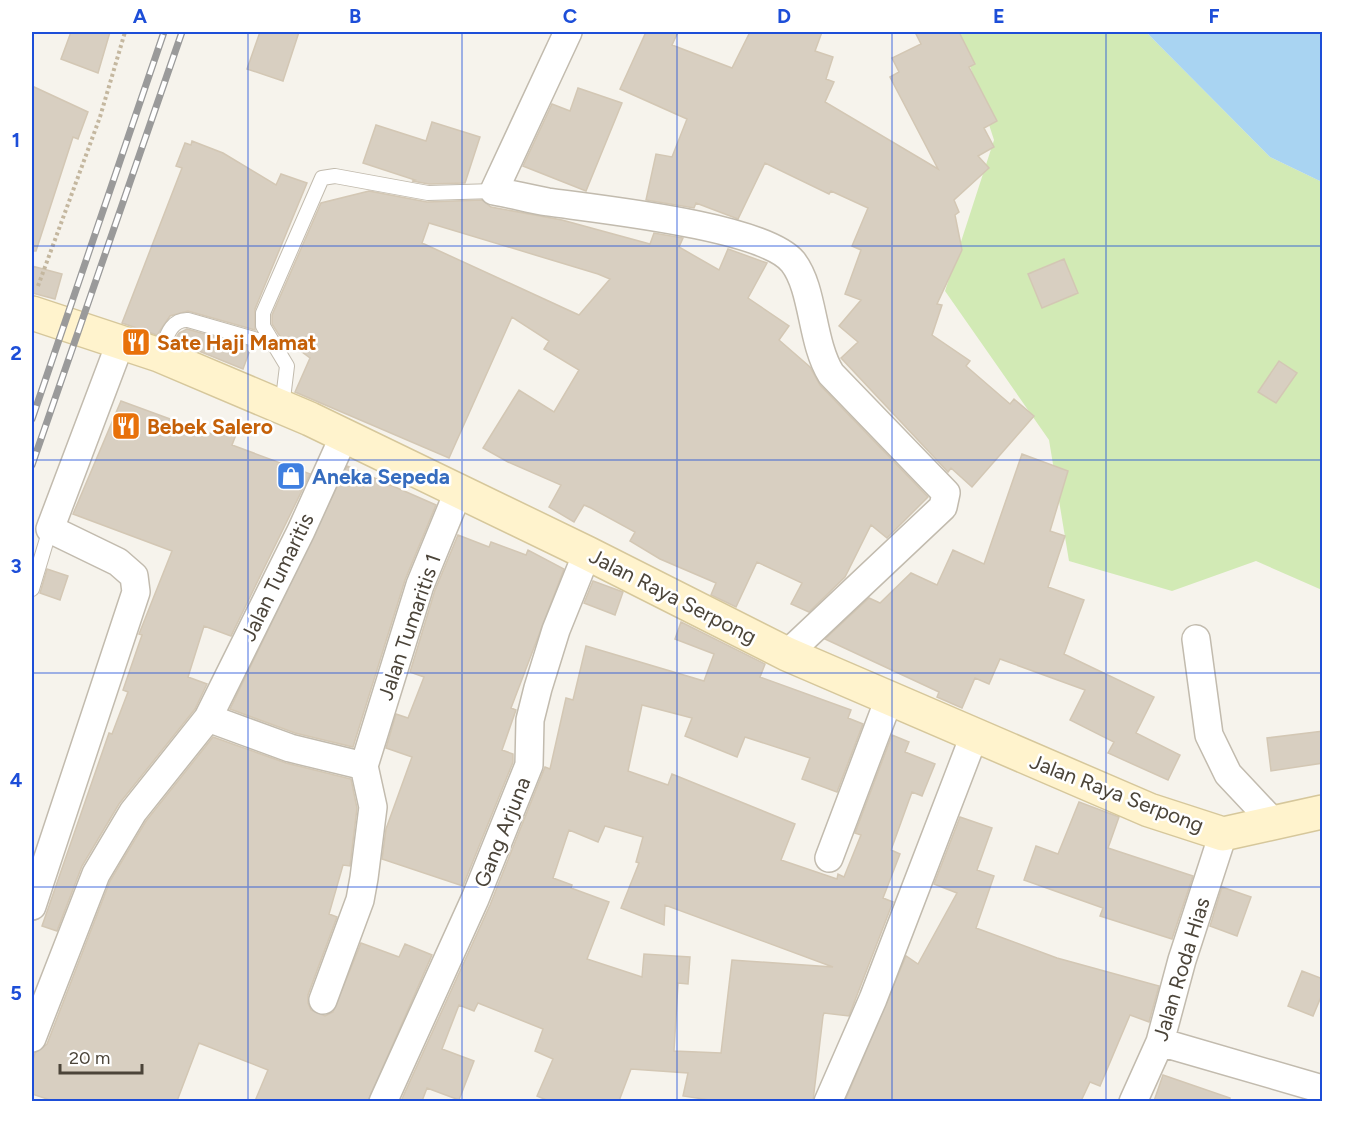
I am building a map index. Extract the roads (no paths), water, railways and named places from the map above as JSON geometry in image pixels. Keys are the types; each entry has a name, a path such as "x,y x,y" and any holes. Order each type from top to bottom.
{"main road":[{"name":"Jalan Raya Serpong","path":"33,303 282,407 459,490 787,654 1149,810 1223,834 1323,812"}],"street":[{"path":"568,32 494,190 546,201 678,221 743,237 788,257 800,275 822,360 831,374 876,423 944,489 946,496 943,507 787,654"},
{"path":"32,906 136,592 134,576 118,562 50,529 121,341"},
{"name":"Jalan Tumaritis","path":"32,1038 96,874 133,812 208,718 301,531 344,436"},
{"name":"Jalan Tumaritis 1","path":"364,766 420,585 459,490"},
{"name":"Gang Arjuna","path":"383,1101 475,899 529,765 530,720 538,688 556,630 586,553"},
{"path":"1196,639 1209,735 1228,774 1274,824"},
{"path":"829,858 889,699"},
{"path":"208,718 290,748 364,766 373,807 364,878 360,900 323,1000"},
{"path":"828,1101 873,999 974,736"},
{"name":"Jalan Roda Hias","path":"1133,1101 1160,1042 1182,960 1223,834"},
{"path":"1160,1042 1323,1089"}],"lane":[{"path":"282,407 288,373 264,327 263,313 322,178 335,176 428,193 494,190"},
{"path":"159,355 173,324 180,320 188,320 274,345"},
{"path":"32,589 50,529"}],"water":[{"path":"1146,32 1322,32 1322,182 1270,157"}],"railway":[{"path":"32,419 164,32"},
{"path":"32,465 182,32"}],"place":[{"name":"Sate Haji Mamat","path":"136,342"},
{"name":"Bebek Salero","path":"126,426"},
{"name":"Aneka Sepeda","path":"291,476"}]}
